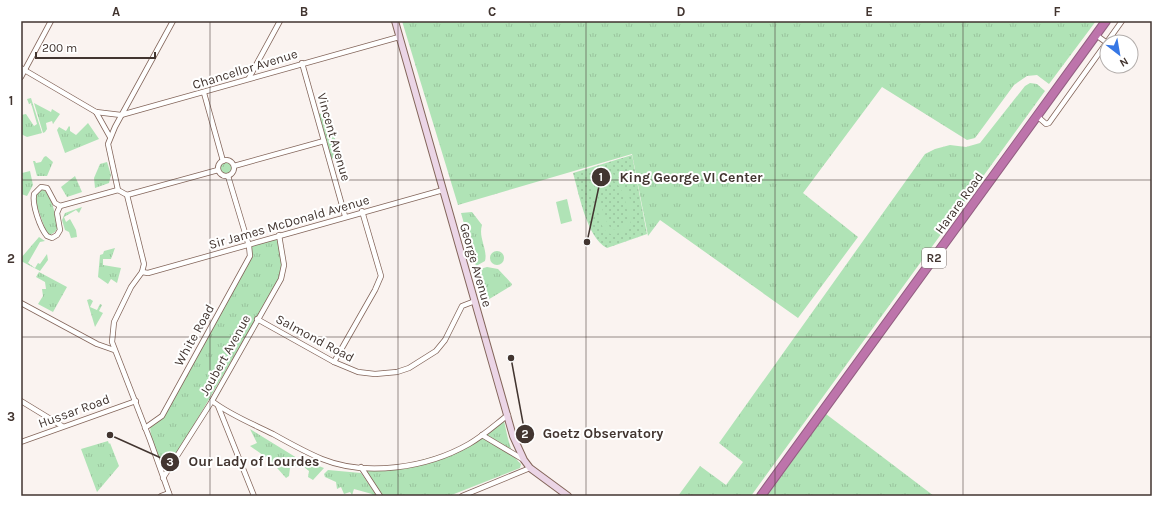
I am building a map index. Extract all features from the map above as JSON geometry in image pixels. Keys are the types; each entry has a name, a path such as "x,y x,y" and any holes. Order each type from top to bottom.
{"highway":[{"name":"Harare Road","path":"761,496 1106,21"}],"main road":[{"name":"George Avenue","path":"395,21 513,436 524,460 530,468 568,496"}],"street":[{"path":"21,77 23,69 51,21"},
{"path":"118,190 109,149 110,138 121,115 173,21"},
{"path":"249,78 280,21"},
{"path":"1113,34 1122,21"},
{"name":"Chancellor Avenue","path":"96,112 121,115 204,93 249,78 399,37"},
{"path":"1037,116 1046,124 1049,123 1099,53"},
{"name":"Vincent Avenue","path":"302,63 345,216"},
{"path":"23,69 96,112 110,138"},
{"path":"204,93 223,161"},
{"path":"234,166 324,141"},
{"path":"218,170 220,163 223,161 229,161 234,166"},
{"path":"228,176 233,172 234,166"},
{"path":"218,170 224,176 228,176"},
{"path":"60,206 57,213 60,230 57,235 49,238 43,231 34,203 34,194 41,187 46,187 55,203 60,206 118,190 127,195 218,170"},
{"path":"228,176 249,246"},
{"name":"Sir James McDonald Avenue","path":"142,272 148,273 249,246 279,235 443,190"},
{"path":"127,195 144,264 142,272 131,287 114,322 111,335 114,350 136,401 169,494 160,496"},
{"path":"334,362 375,290 381,276 362,212"},
{"name":"Joubert Avenue","path":"163,478 212,401 281,279 284,269 279,235"},
{"name":"White Road","path":"145,428 162,416 250,256 249,246"},
{"name":"Salmond Road","path":"257,319 334,362 358,372 371,374 388,373 409,368 436,350 445,340 462,306 475,301"},
{"path":"21,303 97,344 114,350"},
{"path":"21,401 62,426"},
{"name":"Hussar Road","path":"21,442 62,426 136,401"},
{"path":"212,401 218,406 323,459 348,466 361,467 396,467 431,459 468,444 508,415"},
{"path":"218,406 254,496"},
{"path":"482,435 524,460"},
{"path":"361,467 380,496"},
{"path":"462,496 530,468"}],"green space":[{"path":"402,21 1096,21 1049,84 1037,75 1027,76 1014,85 975,138 967,140 882,87 803,193 858,237 798,318 660,220 648,236 632,154 458,205"},
{"path":"1030,83 1037,84 1045,91 751,496 678,496 700,466 726,485 743,462 719,443 925,154 935,149 950,145 966,147 980,143 1025,86"},
{"path":"31,98 42,133 27,137 21,134 21,115 26,114 34,126 37,124 31,103 29,104 27,99"},
{"path":"34,103 51,112 52,109 60,114 53,124 52,121 46,123 47,129 43,133"},
{"path":"318,112 330,121 338,149 331,161"},
{"path":"88,123 99,139 65,153 57,130 59,127 66,131 69,126 70,131 76,135"},
{"path":"632,155 647,234 607,248 600,243 589,225 573,173"},
{"path":"46,156 53,162 47,176 37,176 33,161 36,163 41,162"},
{"path":"226,160 232,162 234,168 232,174 226,176 220,174 218,168 220,162"},
{"path":"107,162 111,175 109,183 95,188 94,178 100,164"},
{"path":"30,171 33,185 27,196 21,194 21,179 23,178 22,173"},
{"path":"601,173 613,174 619,178 625,186 632,207 632,217 629,226 622,232 610,234 603,229 589,181 591,178","holes":["605,178 616,183 623,194 628,215 628,221 623,227 617,229 612,229 608,225 594,186 595,181"]},
{"path":"75,176 82,192 67,197 61,187"},
{"path":"43,189 49,197 55,212 58,227 55,232 50,235 47,234 34,198 36,193"},
{"path":"567,199 572,221 561,224 556,202"},
{"path":"82,207 79,213 76,210 64,217 66,222 70,219 76,230 77,237 71,238 69,232 65,230 62,220 65,213"},
{"path":"472,212 482,225 481,234 486,257 485,261 476,266 461,213"},
{"path":"39,237 45,241 40,242 28,263 35,268 47,254 48,260 40,271 21,261 21,258"},
{"path":"278,237 283,265 280,278 164,476 151,439 150,426 160,420 251,257 251,246"},
{"path":"115,248 111,259 103,259 103,265 121,268 117,283 111,279 108,284 98,277 100,255 103,254 104,251"},
{"path":"494,251 500,251 504,255 504,261 500,265 494,265 490,261 490,255"},
{"path":"487,267 498,269 512,284 486,301 477,270"},
{"path":"39,272 67,287 53,312 38,304 43,296 42,289 46,289 45,282 36,277"},
{"path":"90,299 93,301 90,307 97,310 100,304 102,305 99,311 103,313 95,327 87,300"},
{"path":"826,414 934,496 767,496"},
{"path":"504,421 514,456 521,464 520,468 449,496 382,496 363,468 396,467 454,451"},
{"path":"250,429 297,458 324,468 313,480 308,477 309,471 300,464 290,468 289,476 286,478 270,460 250,446 257,443"},
{"path":"108,441 119,466 97,492 81,449"},
{"path":"328,470 361,473 377,496 372,496 372,494 354,489 352,495 350,492 344,494 341,487 337,489 336,482 325,477 324,474"}],"place":[{"name":"King George VI Center","path":"587,242"},
{"name":"Goetz Observatory","path":"511,358"},
{"name":"Our Lady of Lourdes","path":"110,435"}]}
